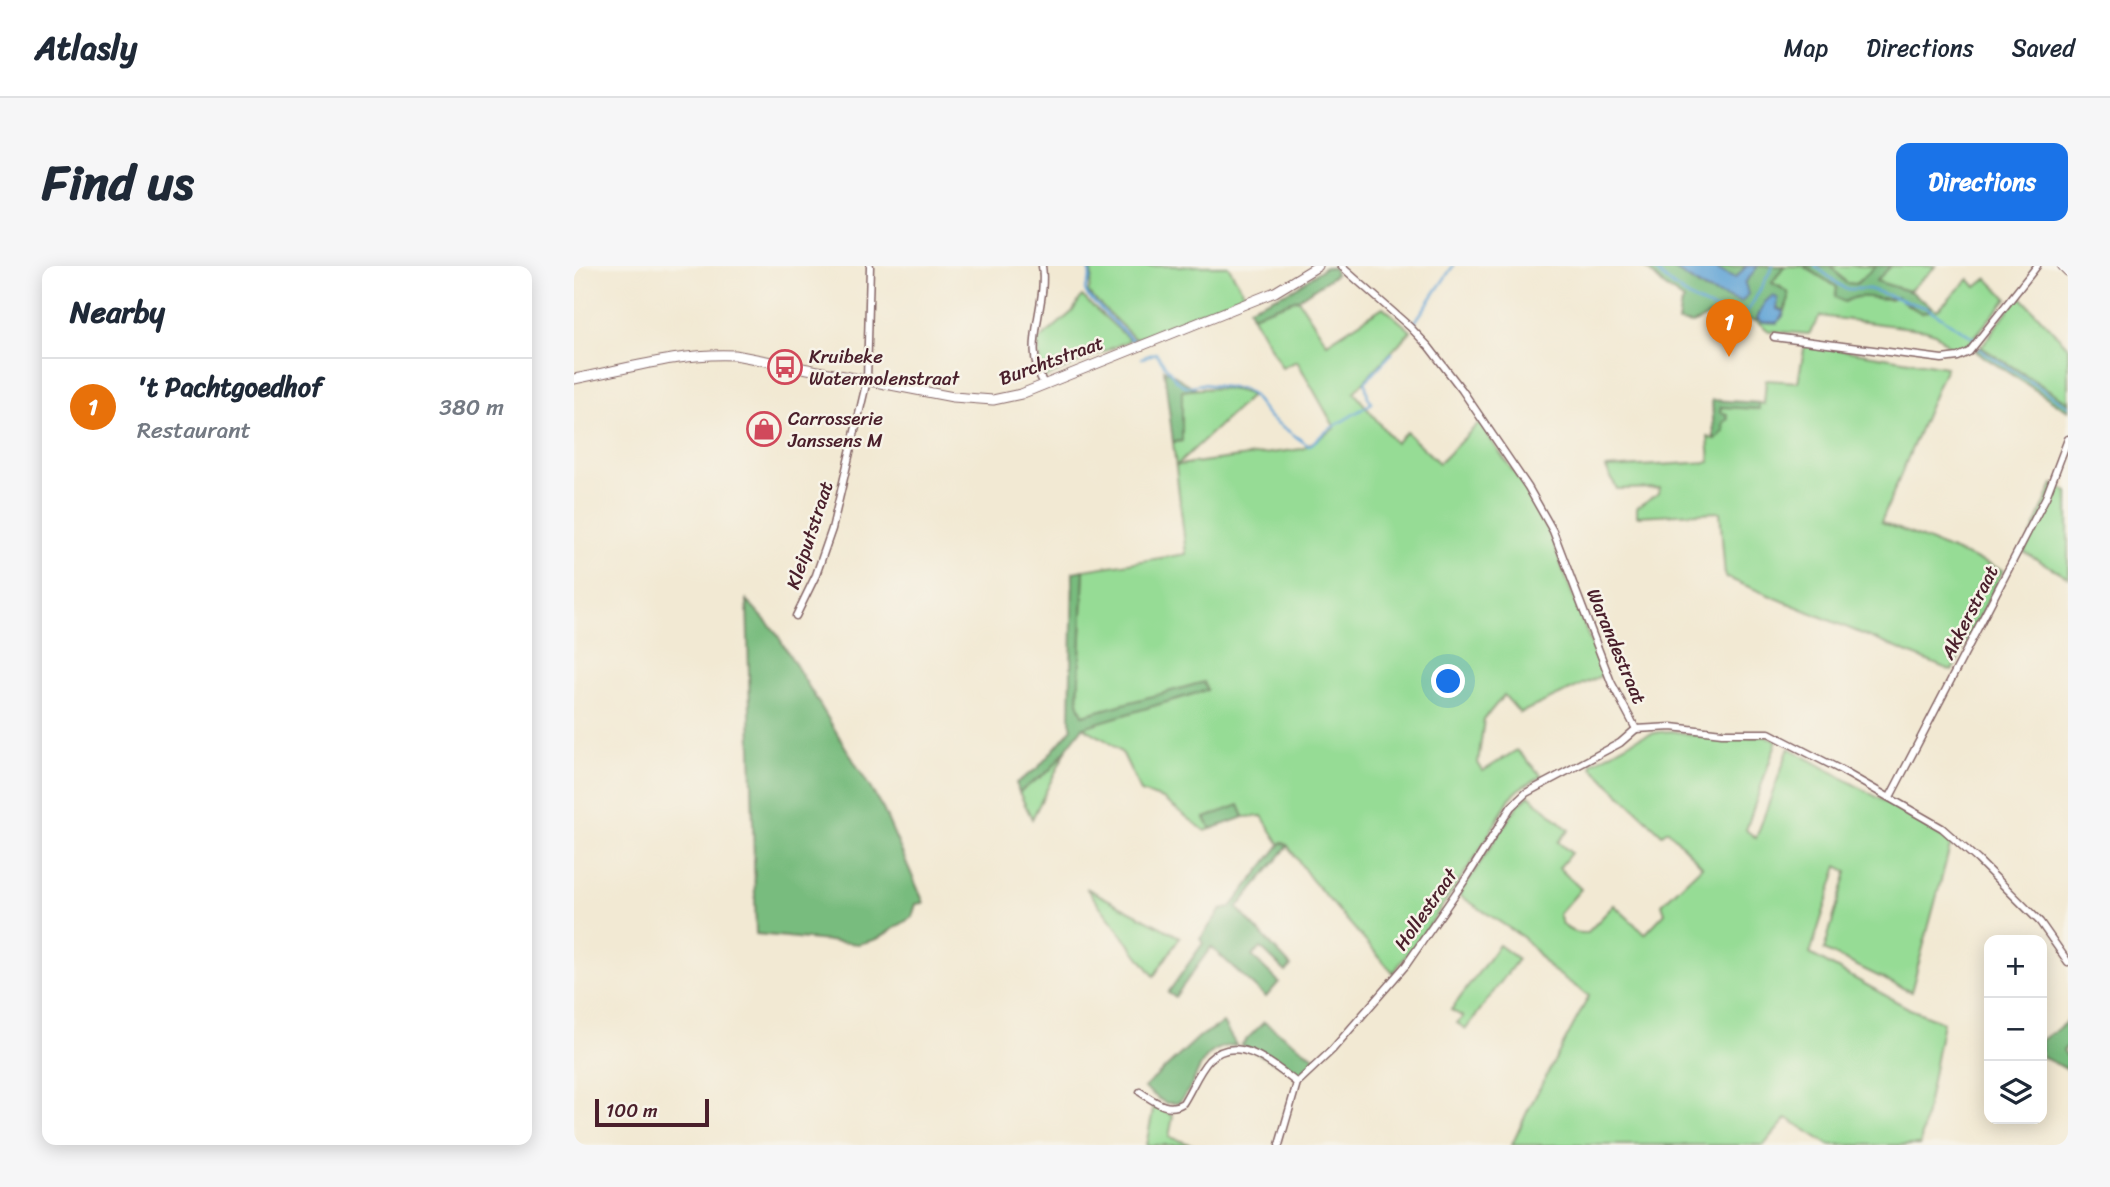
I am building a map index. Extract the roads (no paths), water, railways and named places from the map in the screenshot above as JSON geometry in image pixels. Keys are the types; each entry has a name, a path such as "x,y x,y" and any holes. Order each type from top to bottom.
{"main road":[{"name":"Burchtstraat","path":"574,379 690,356 717,354 735,355 953,397 993,400 1021,394 1275,292 1318,266"}],"street":[{"name":"Kleiputstraat","path":"796,615 816,575 832,529 867,380 870,266"},
{"path":"1042,266 1034,355 1044,384"},
{"name":"Warandestraat","path":"1342,266 1429,347 1462,390 1528,487 1553,531 1611,682 1636,729 1672,727 1722,733 1769,733 1890,797 1942,828 1978,860 2040,922 2068,962"},
{"path":"1774,337 1942,359 1958,357 1969,352 2037,266"},
{"path":"2062,266 2068,272"},
{"name":"Akkerstraat","path":"1890,797 2046,497 2068,439"},
{"name":"Hollestraat","path":"1297,1083 1332,1050 1406,965 1518,800 1535,788 1620,743 1636,729"},
{"path":"1140,1092 1167,1108 1176,1108 1183,1103 1210,1060 1220,1052 1230,1048 1248,1052 1265,1059 1297,1083 1279,1145"}],"water":[{"path":"1669,266 1715,266 1736,278 1746,266 1758,266 1745,283 1748,294 1740,302 1706,290"},
{"path":"1773,295 1778,299 1777,309 1784,311 1783,316 1777,323 1762,322 1757,318 1765,302"}],"waterway":[{"path":"1089,266 1090,278 1085,290 1088,296 1133,341"},
{"path":"1415,322 1453,266"},
{"path":"1651,266 1694,300 1720,311 1733,313 1746,312 1773,266"},
{"path":"1815,266 1845,289 1869,289 1927,308 1974,338 1973,342"},
{"path":"1979,349 2068,406"},
{"path":"1142,358 1156,353 1176,380 1186,387 1202,384 1242,389 1252,395 1269,417 1309,446 1328,430 1372,403 1365,382 1392,353"}],"place":[{"name":"'t Pachtgoedhof","path":"1729,357"},
{"name":"Kruibeke Watermolenstraat","path":"785,367"},
{"name":"Carrosserie Janssens M","path":"764,429"}]}
